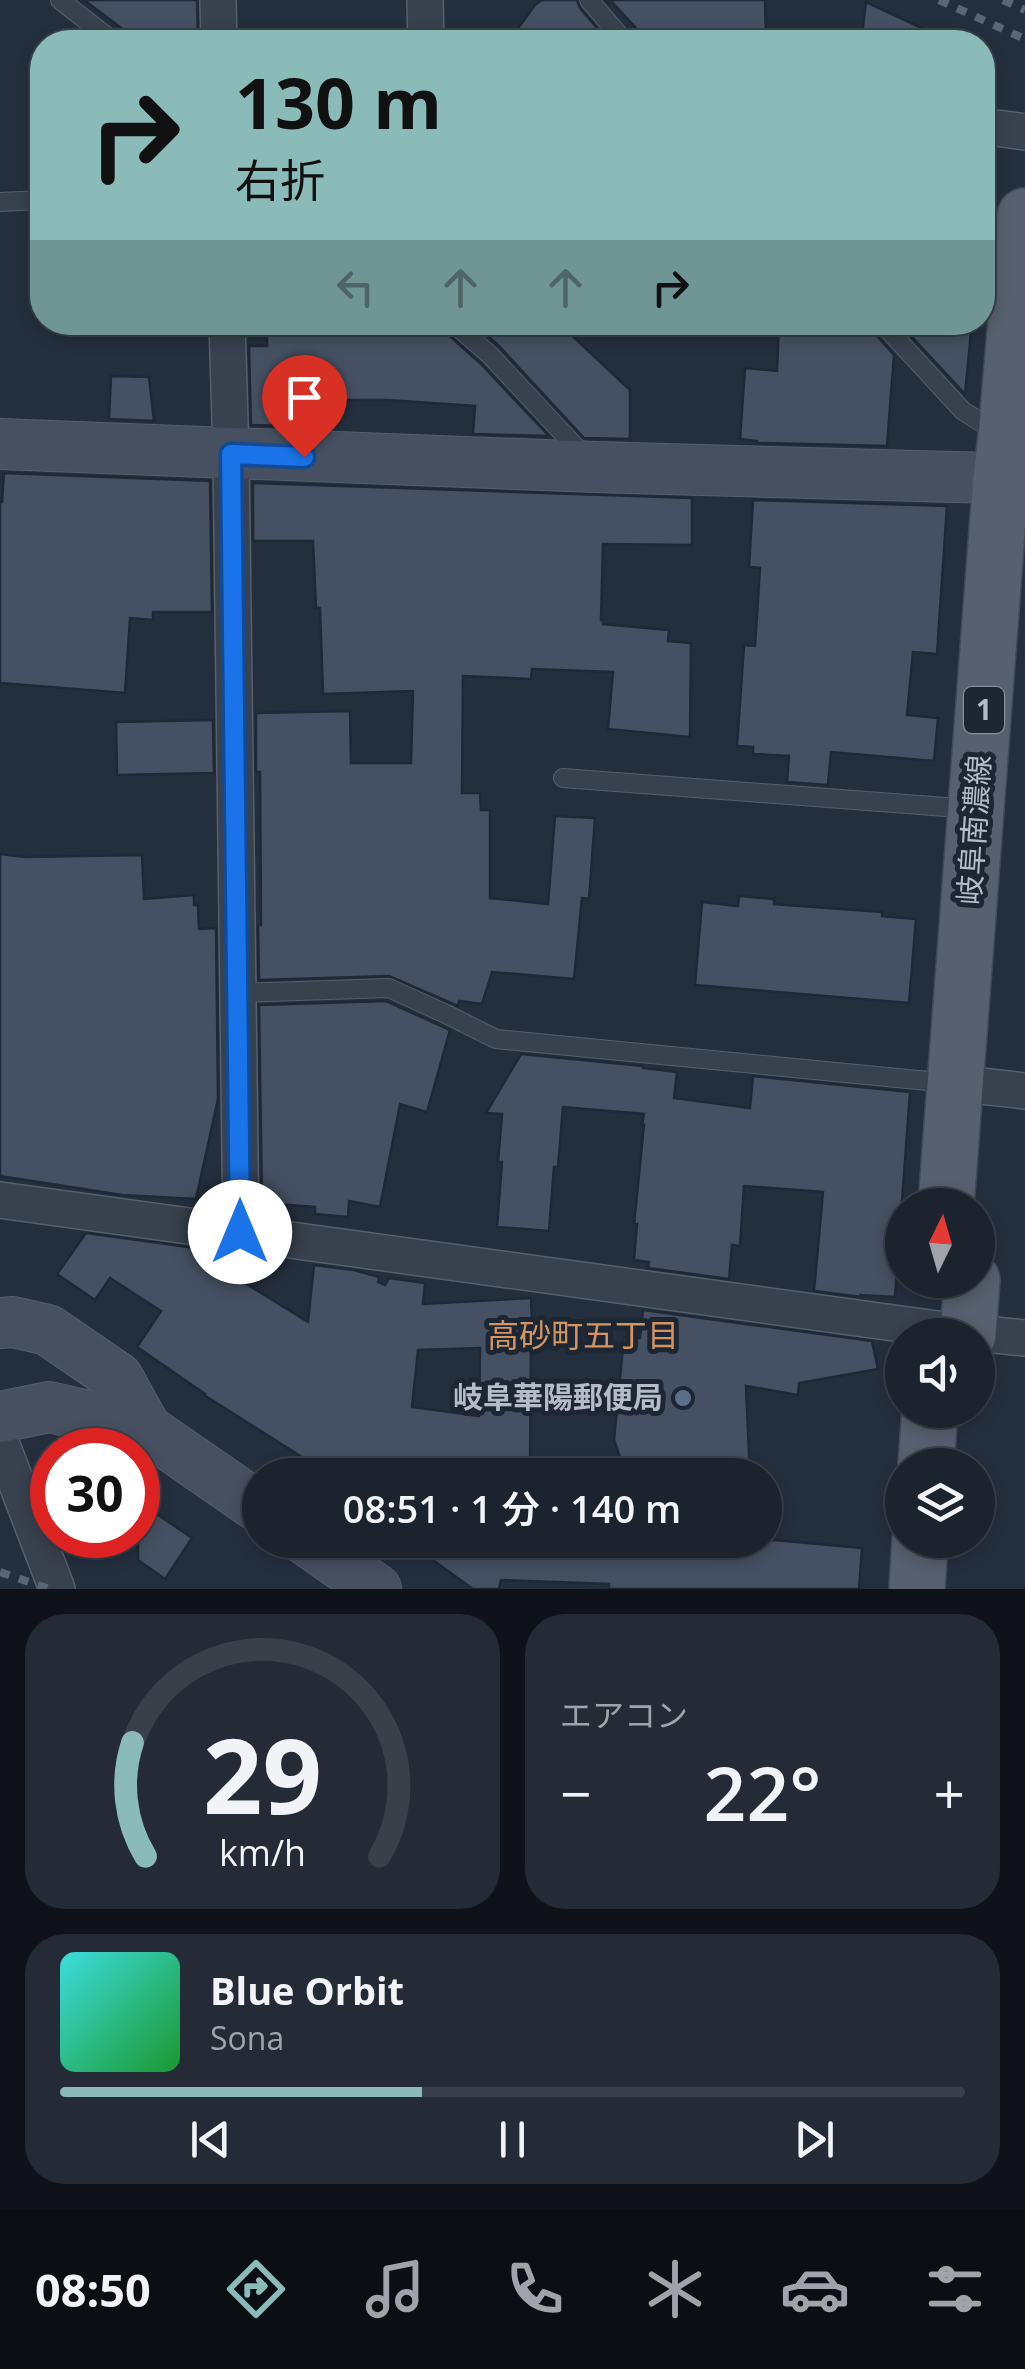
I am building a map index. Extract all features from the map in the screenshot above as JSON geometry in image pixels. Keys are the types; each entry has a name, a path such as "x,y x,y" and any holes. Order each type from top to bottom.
{"main road":[{"name":"岐阜南濃線","path":"952,1188 989,1087 977,810 1011,465 1025,216"},
{"name":"岐阜南濃線","path":"980,1188 1025,602"},
{"path":"916,1589 919,1558"},
{"path":"949,1589 951,1558"}],"street":[{"path":"218,0 219,30"},
{"path":"425,0 426,30"},
{"path":"995,128 1025,132"},
{"path":"227,335 240,1232"},
{"path":"0,444 595,468 1011,465"},
{"path":"0,1200 240,1232 954,1315 1025,1338"},
{"path":"0,1323 48,1330 118,1378 145,1428"},
{"path":"0,1416 49,1407 142,1428"},
{"path":"160,1439 242,1496"},
{"path":"0,1440 56,1589"},
{"path":"332,1558 376,1589"}],"lane":[{"path":"60,0 99,30"},
{"path":"590,0 616,30"},
{"path":"0,202 30,201"},
{"path":"467,335 595,468"},
{"path":"893,335 1011,465"},
{"path":"563,778 977,810"},
{"path":"238,993 388,988 496,1039 989,1087"}],"building":[{"path":"84,0 197,0 198,30 124,30"},
{"path":"542,0 577,0 599,30 517,30"},
{"path":"610,0 765,0 766,30 638,30"},
{"path":"866,2 926,30 862,30"},
{"path":"267,335 448,335 549,436 473,434 475,406 387,400 311,400 311,427 251,425 249,346 267,346"},
{"path":"487,335 571,335 630,390 630,439 584,438"},
{"path":"778,335 876,335 894,355 887,446 757,443 740,439 745,368 777,371"},
{"path":"910,335 971,335 965,394"},
{"path":"111,376 149,377 154,421 109,419"},
{"path":"4,473 210,481 212,612 153,612 153,620 130,618 125,693 0,683 0,502"},
{"path":"253,483 692,498 692,545 603,544 601,620 603,624 669,630 668,641 691,643 690,737 608,729 613,672 532,669 531,679 463,676 462,793 480,793 481,810 490,810 490,898 548,904 555,816 595,818 589,899 582,898 574,979 492,972 482,1004 459,1001 458,1006 389,976 259,980 260,772 256,772 256,713 350,711 351,763 411,763 413,691 323,694 313,541 253,541"},
{"path":"753,500 947,506 937,654 913,652 907,715 938,718 934,761 831,752 828,785 787,782 789,756 753,754 753,747 737,746 744,645 755,646 760,568 749,567"},
{"path":"213,720 214,773 117,775 116,722"},
{"path":"0,854 142,855 144,899 194,895 199,929 216,928 218,1099 196,1199 122,1195 0,1176"},
{"path":"739,896 774,899 774,904 882,912 882,916 916,919 909,1003 695,985 702,902 738,906"},
{"path":"386,1001 450,1030 427,1112 400,1104 380,1207 349,1201 348,1217 315,1214 315,1207 262,1203 259,1005"},
{"path":"521,1054 677,1072 674,1098 750,1108 753,1076 910,1092 903,1188 885,1188 885,1296 814,1291 823,1192 744,1186 740,1246 732,1245 729,1279 648,1268 649,1262 634,1260 644,1114 563,1107 549,1231 497,1227 502,1114 486,1113"},
{"path":"86,1233 203,1249 234,1271 232,1275 308,1322 314,1265 379,1277 378,1282 385,1285 389,1278 425,1283 423,1304 531,1298 530,1458 303,1458 137,1347 161,1311 110,1278 95,1300 57,1274","holes":["480,1348 479,1416 412,1407 418,1350"]},
{"path":"643,1310 872,1341 878,1369 799,1383 798,1395 746,1386 749,1458 620,1458 614,1440 624,1337 640,1338"},
{"path":"160,1516 192,1538 165,1579 138,1560 160,1558"},
{"path":"782,1541 862,1548 859,1589 609,1589 609,1584 501,1580 499,1589 473,1589 430,1558 782,1558"}],"railway":[{"path":"939,0 1025,39"},
{"path":"1003,0 1025,10"},
{"path":"0,1572 49,1589"}],"place":[{"name":"岐阜華陽郵便局","path":"683,1398"}],"district":[{"name":"高砂町五丁目","path":"583,1336"}],"route":[{"path":"240,1232 231,454 304,457"}]}
